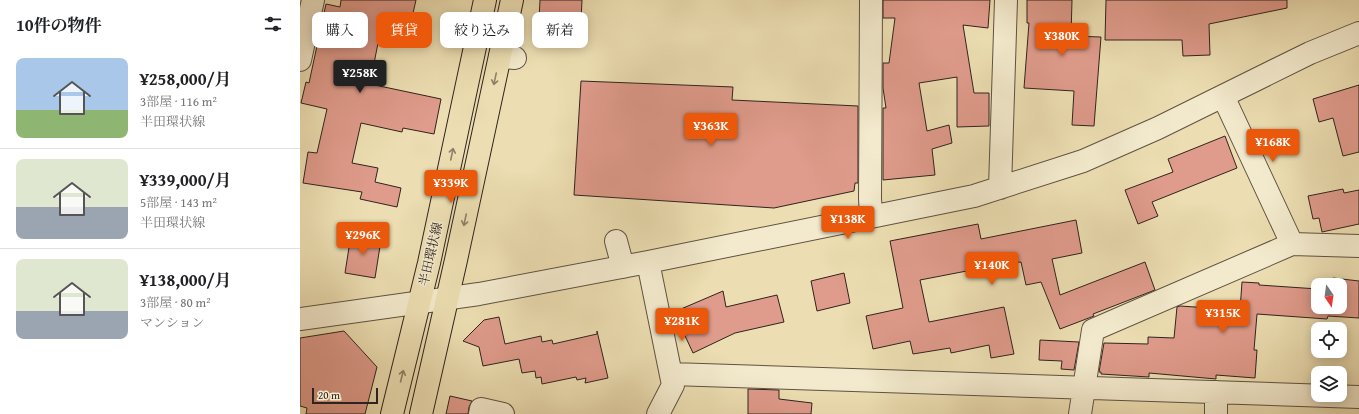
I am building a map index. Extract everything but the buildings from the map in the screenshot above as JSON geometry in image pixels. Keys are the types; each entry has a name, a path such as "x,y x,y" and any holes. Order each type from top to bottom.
{"main road":[{"name":"半田環状線","path":"392,414 430,255 485,0"},
{"name":"半田環状線","path":"421,414 456,260 508,58 512,0"}],"street":[{"path":"300,60 313,0"},
{"path":"871,0 871,217"},
{"path":"1000,188 1006,0"},
{"path":"300,319 479,294 648,262 974,196 1083,160 1158,128 1310,53 1359,33"},
{"path":"1223,96 1292,244"},
{"path":"616,241 622,267"},
{"path":"1080,414 1093,330 1292,244 1359,246"},
{"path":"648,262 673,385 658,414"},
{"path":"671,374 1359,397"},
{"path":"1216,392 1216,414"},
{"path":"480,414 481,409 503,414"}]}
